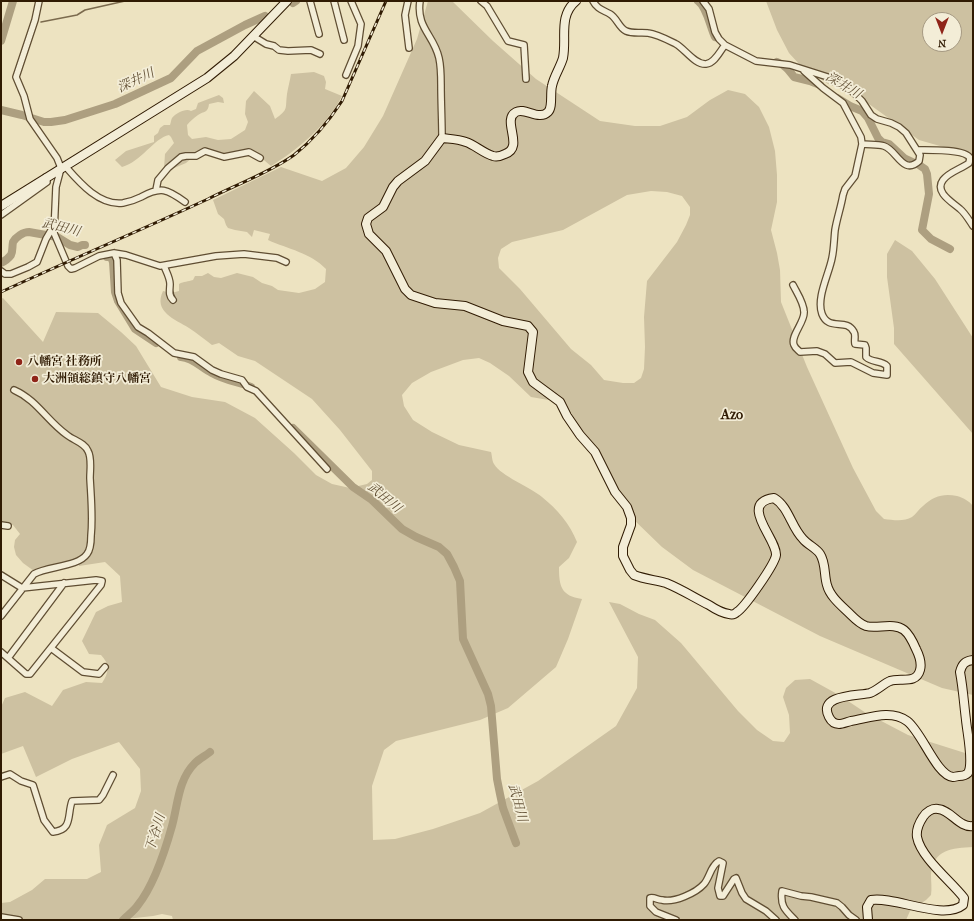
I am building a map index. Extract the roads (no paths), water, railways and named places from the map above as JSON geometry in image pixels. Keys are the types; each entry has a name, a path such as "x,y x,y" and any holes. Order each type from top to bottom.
{"street":[{"path":"39,1 35,20 16,77 24,96 30,119 63,167 84,187 103,200 122,204 134,201 159,189 172,192 185,202"},
{"path":"1,206 206,78 234,56 287,1"},
{"path":"310,1 319,34"},
{"path":"334,1 344,40"},
{"path":"346,75 358,46 361,24 352,1"},
{"path":"408,1 405,15 409,48"},
{"path":"420,1 418,11 420,20 439,57 441,73 442,138 425,161 392,187 383,207 368,218 366,224 367,230 369,234 386,251 405,289 410,295 435,303 465,306 503,321 528,326 533,332 528,372 533,382 560,402 567,416 580,435 595,452 614,492 626,507 631,518 631,525 623,547 623,556 634,575 676,587 720,612 729,614 738,612 761,583 774,562 776,554 774,545 761,520 759,507 768,499 774,498 780,501 803,539 820,554 823,561 827,586 834,598 857,621 866,626 897,627 903,629 909,635 920,661 920,669 917,676 911,680 895,680 888,682 870,693 844,696 835,699 829,704 827,710 828,716 832,722 839,724 886,715 897,716 904,719 913,726 946,774 953,777 962,776 969,772 972,766 971,741 966,727 960,672 961,666 965,662 973,660"},
{"path":"478,1 488,4 508,41 524,45 526,79"},
{"path":"442,138 466,142 493,156 501,156 508,153 512,148 514,140 511,118 513,114 517,111 524,111 540,115 546,114 549,111 551,105 552,84 560,66 565,48 564,21 567,12 576,1"},
{"path":"593,1 598,8 614,17 626,31 649,33 658,36 682,48 702,64 712,62 725,45"},
{"path":"703,1 709,9 715,32 725,45 756,61 790,65 834,79 842,84 862,102 871,115 877,119 900,127 918,150 920,155 919,161 915,165 909,165 904,163 891,150 884,146 862,144"},
{"path":"253,36 279,50 288,52 311,50 320,54"},
{"path":"794,285 804,308 804,314 793,342 794,346 800,352 817,351 825,354 835,363 851,362 873,373 888,375 887,366 884,362 869,360 866,357 865,345 855,344 855,333 853,330 847,325 834,325 829,323 822,314 821,309 823,291 832,258 835,231 843,195 845,189 855,176 862,144 861,137 843,103 803,70"},
{"path":"918,150 961,152 968,155 970,158 969,163 944,179 941,184 941,190 947,199 961,210 973,226"},
{"path":"156,190 158,180 168,168 181,157 196,156 205,151 224,157 249,152 260,158"},
{"path":"63,167 56,187 53,226 55,239 68,266 71,269 99,256 114,254 126,255 164,266 216,256 244,254 277,258 286,262"},
{"path":"1,215 47,182 46,177"},
{"path":"1,271 5,274 11,274 36,262 53,226"},
{"path":"114,254 116,260 118,293 121,303 138,327 174,352 194,357 212,370 242,380 247,387 256,391 327,468"},
{"path":"164,266 170,284 169,289 171,298 173,300"},
{"path":"1,616 34,574 41,570 76,561 84,557 90,549 92,536 90,458 88,451 82,444 53,424 32,401 14,390"},
{"path":"1,525 8,526"},
{"path":"1,575 22,588 64,583 102,581 101,585 30,674 26,674 1,652"},
{"path":"8,658 64,583"},
{"path":"51,648 83,672 99,674 105,667"},
{"path":"1,777 10,774 21,781 33,785 44,820 53,832 62,830 68,823 72,801 99,800 113,774"},
{"path":"868,920 867,907 871,900 879,899 914,907 945,910 957,909 963,905 964,898 928,857 920,845 917,836 918,826 924,815 932,809 939,809 964,825 973,826"},
{"path":"676,920 656,912 650,906 650,898 653,897 662,900 670,900 697,891 709,877 714,865 719,861 723,863 718,888 720,896 723,896 726,893 736,878 746,899 766,911 776,920"},
{"path":"795,920 782,904 782,891 837,903 848,915 856,920"},
{"path":"1,917 19,920"}],"waterway":[{"path":"1,41 13,1"},
{"path":"41,22 77,15 85,10 125,1"},
{"name":"深井川","path":"698,1 706,12 715,37"},
{"name":"深井川","path":"1,110 44,122 51,122 65,120 115,104 171,78 197,51 265,16"},
{"name":"深井川","path":"777,62 787,68 794,77 820,85"},
{"name":"深井川","path":"837,98 862,111 868,118 878,138 882,142 889,144 904,158 925,169 929,194 922,230 931,239 950,249"},
{"name":"武田川","path":"1,263 11,255 14,240 27,232 57,237 70,245 78,247 85,245"},
{"name":"武田川","path":"107,257 111,257 113,262 115,292 118,301 135,329 156,343"},
{"name":"武田川","path":"181,357 190,359 208,371 226,379 251,387"},
{"name":"武田川","path":"293,428 353,487 372,500 402,529 439,547 447,554 454,567 460,581 463,639 488,694 491,706 497,779 503,808 516,843"},
{"name":"下谷川","path":"123,920 133,911 144,897 154,878 169,836 179,793 185,777 195,763 210,752"}],"railway":[{"path":"1,292 208,199 263,173 294,155 320,130 342,101 386,1"}],"place":[{"name":"八幡宮 社務所","path":"19,362"},
{"name":"大洲領総鎮守八幡宮","path":"35,379"}],"district":[{"name":"Azo","path":"732,416"}]}
